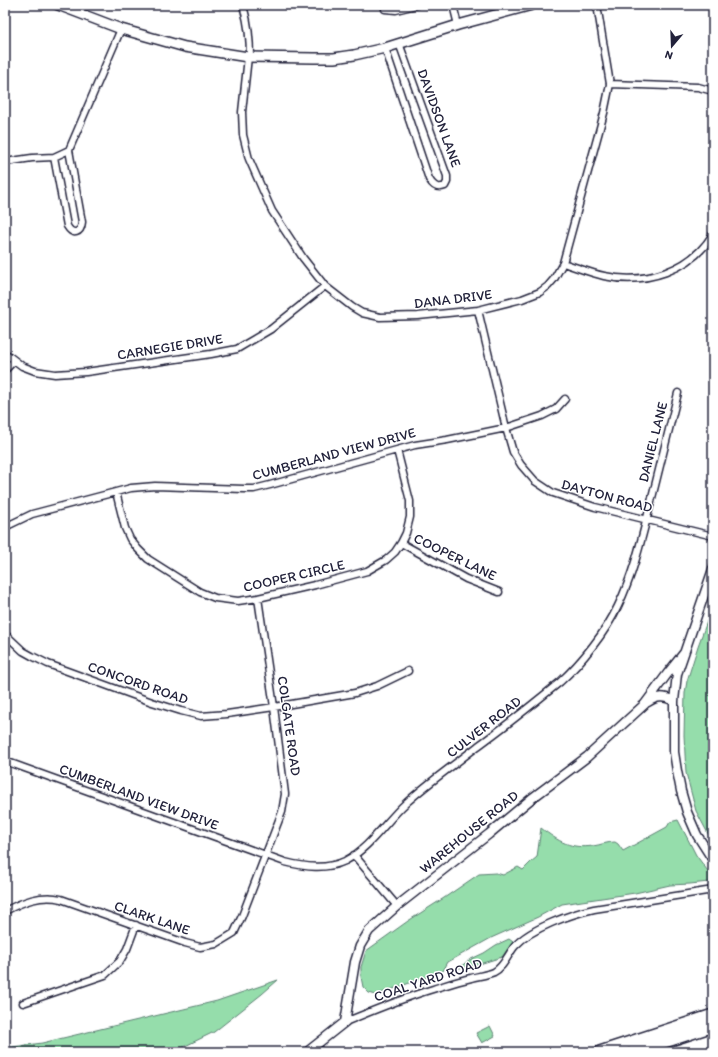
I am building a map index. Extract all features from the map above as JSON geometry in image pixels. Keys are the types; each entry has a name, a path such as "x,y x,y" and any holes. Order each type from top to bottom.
{"highway":[{"path":"634,1052 713,1015"},
{"path":"600,1052 713,1026"}],"main road":[{"path":"58,5 121,29 185,48 249,57 306,58 334,58 385,48 458,25 532,5"}],"street":[{"path":"385,9 396,10 416,5"},
{"path":"453,5 458,25"},
{"name":"DANA DRIVE","path":"244,9 250,33 249,57 242,112 243,135 249,160 272,211 303,258 325,286 352,308 362,313 380,317 418,316 478,310 522,299 540,292 554,279 563,263 604,113 610,84 597,5"},
{"path":"54,157 67,226 72,232 76,232 80,230 82,222 69,150 121,29"},
{"name":"DAVIDSON LANE","path":"385,48 430,179 432,184 440,188 445,186 447,176 399,43"},
{"path":"610,84 698,87 713,91"},
{"path":"5,162 54,157 69,150"},
{"path":"563,263 604,276 637,279 653,276 667,272 685,263 697,253 713,234"},
{"name":"CARNEGIE DRIVE","path":"5,353 22,366 35,371 55,374 86,372 237,349 271,329 325,286"},
{"name":"DAYTON ROAD","path":"478,310 513,452 535,481 553,494 595,507 713,536"},
{"path":"5,370 14,361"},
{"name":"DANIEL LANE","path":"646,519 678,393"},
{"name":"CUMBERLAND VIEW DRIVE","path":"5,527 30,515 131,488 155,486 254,489 416,444 447,440 506,428 542,416 556,409 565,399"},
{"name":"COOPER CIRCLE","path":"116,492 128,534 138,550 148,559 200,592 215,598 238,601 315,585 367,571 386,560 395,552 406,533 410,517 410,502 397,450"},
{"name":"CULVER ROAD","path":"265,855 292,864 315,867 344,861 354,855 373,839 406,803 420,791 570,673 590,650 618,607 629,581 646,519"},
{"name":"COOPER LANE","path":"401,543 466,579 499,592"},
{"path":"713,569 677,674 674,700 674,752 676,771 687,812 697,835 713,860"},
{"name":"COLGATE ROAD","path":"258,598 285,794 282,812 265,855"},
{"name":"CONCORD ROAD","path":"5,634 23,651 48,664 181,711 201,716 274,707 355,693 377,686 408,671"},
{"name":"WAREHOUSE ROAD","path":"345,1022 355,962 360,946 369,931 396,906 489,834 531,799 587,757 645,704 684,653"},
{"path":"645,704 653,699 662,697 674,700"},
{"name":"CUMBERLAND VIEW DRIVE","path":"6,763 265,855"},
{"name":"CLARK LANE","path":"5,911 30,900 52,897 185,943 200,947 216,944 234,933 265,855"},
{"path":"354,855 396,906"},
{"name":"COAL YARD ROAD","path":"345,1022 419,993 494,972 501,967 515,946 521,940 534,932 578,912 713,890"},
{"path":"24,1003 105,975 120,961 127,949 136,925"},
{"path":"307,1052 345,1022"}],"green space":[{"path":"713,605 713,843 696,811 686,773 684,735 685,693 687,681"},
{"path":"678,820 696,855 713,878 709,882 670,885 635,893 562,904 538,917 491,938 448,962 443,971 376,995 369,993 363,987 361,967 366,951 479,874 496,873 503,875 518,867 523,870 537,857 541,828 560,841 572,845 585,847 615,842 623,851 667,827 670,822"},
{"path":"509,939 513,942 502,957 473,966 459,968 469,960"},
{"path":"278,980 214,1032 173,1052 5,1052 5,1048 42,1043 217,1001"},
{"path":"490,1026 495,1036 482,1043 476,1033"}]}
